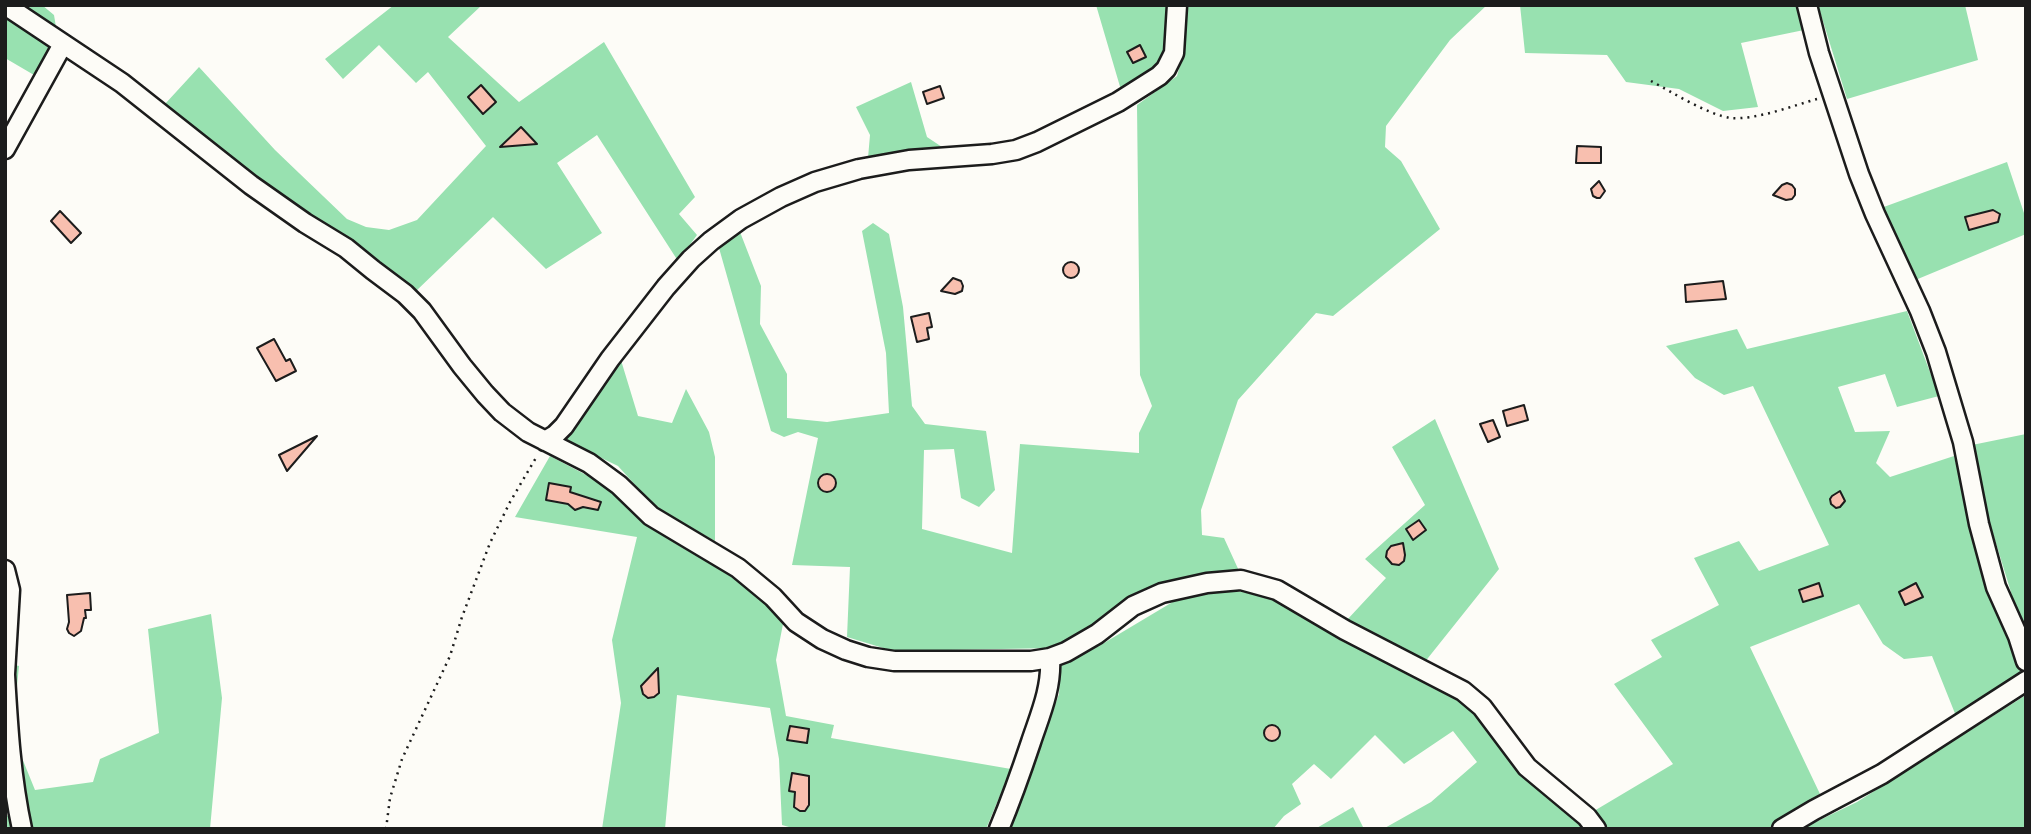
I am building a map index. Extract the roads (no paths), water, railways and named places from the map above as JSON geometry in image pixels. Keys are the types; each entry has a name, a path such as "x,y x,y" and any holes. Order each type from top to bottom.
{"street":[{"path":"5,5 122,83 251,185 346,248 422,311 485,394 502,412 528,432 589,463 620,485 651,516 738,568 773,597 796,622 822,639 868,657 894,661 1031,661 1066,652 1097,634 1133,606 1163,593 1207,583 1241,580 1277,590 1345,630 1463,691 1482,707 1527,767 1587,817 1597,829"},
{"path":"545,441 564,426 610,359 691,259 741,219 815,182 859,169 909,160 1016,150 1037,142 1118,102 1167,69 1174,53 1177,5"},
{"path":"1807,5 1819,53 1871,204 1936,352 1963,442 1979,524 1996,587 2026,661"},
{"path":"5,149 63,44"},
{"path":"5,570 10,590 5,674 8,735 22,829"},
{"path":"999,829 1048,693 1050,658"},
{"path":"1782,829 1882,774 2026,681"}]}
